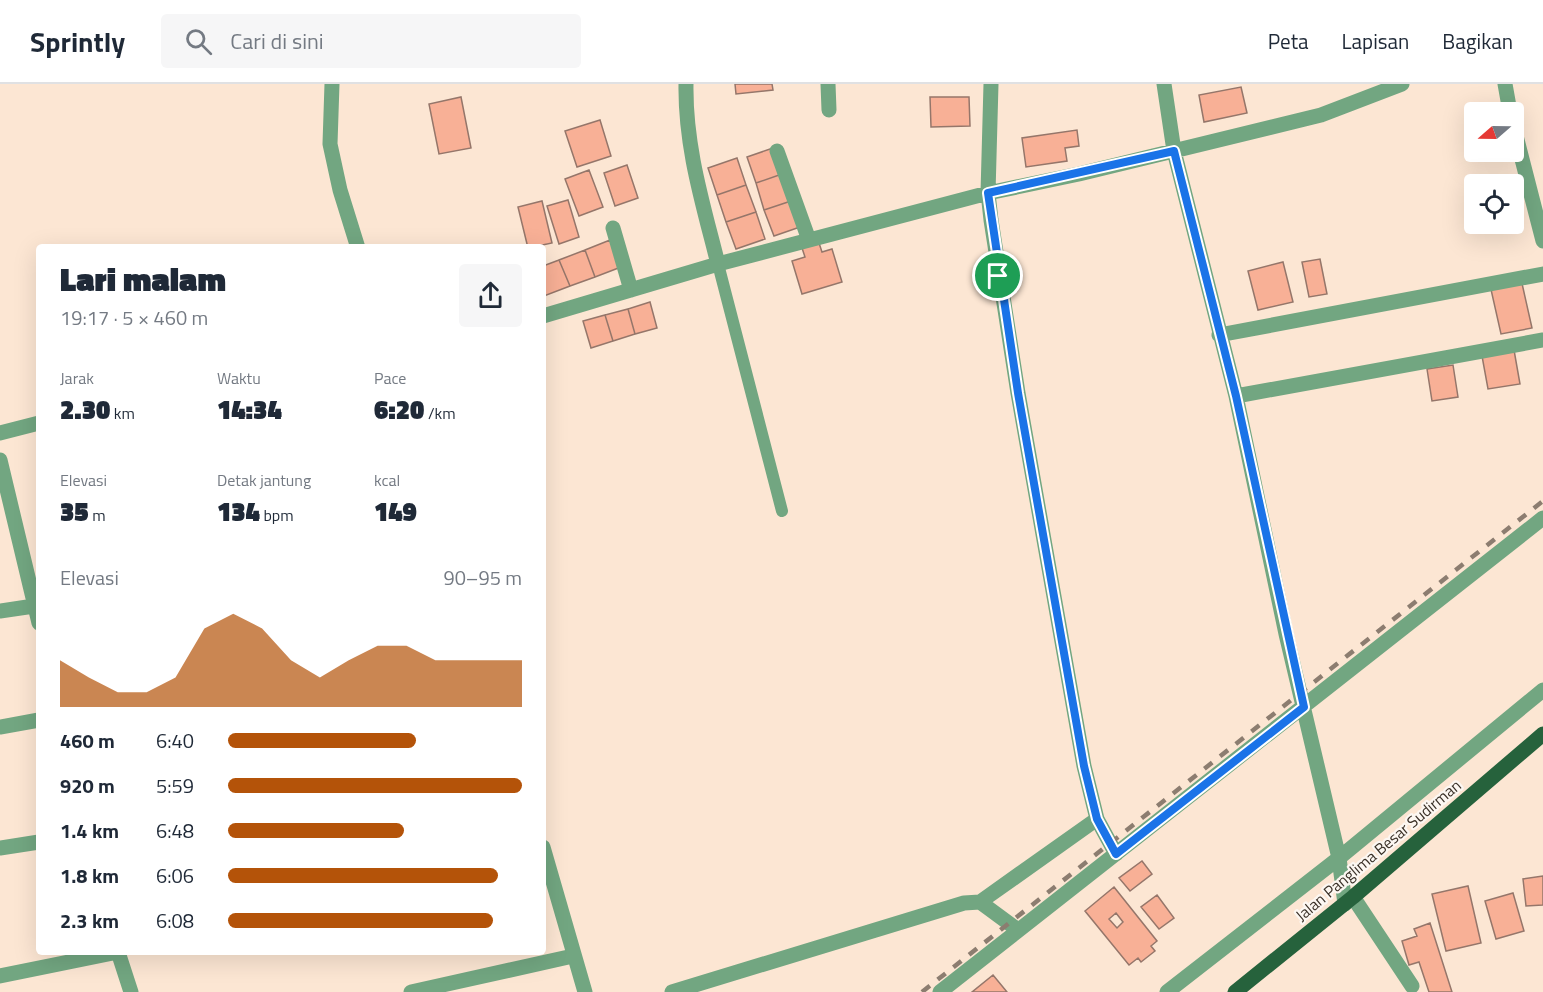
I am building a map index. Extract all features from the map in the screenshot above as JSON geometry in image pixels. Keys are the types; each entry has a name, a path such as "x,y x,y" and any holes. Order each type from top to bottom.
{"main road":[{"name":"Jalan Panglima Besar Sudirman","path":"1235,992 1349,900 1543,734"}],"street":[{"path":"332,84 330,144 340,190 357,244"},
{"path":"686,84 686,114 691,156 718,264"},
{"path":"828,84 829,110"},
{"path":"991,84 988,193 998,276 1084,766 1097,819 1116,854"},
{"path":"1164,84 1174,151 1236,396 1349,900 1412,986"},
{"path":"546,315 718,264 988,193 1321,115 1402,84"},
{"path":"1505,84 1508,102"},
{"path":"777,151 808,240"},
{"path":"1524,162 1540,220 1543,241"},
{"path":"613,228 631,290"},
{"path":"1219,335 1543,274"},
{"path":"1236,396 1543,340"},
{"path":"0,433 36,424"},
{"path":"0,460 4,485 36,613"},
{"path":"940,992 1543,518"},
{"path":"0,611 34,606"},
{"path":"1167,992 1339,858 1543,690"},
{"path":"0,727 36,721"},
{"path":"672,992 964,903 980,902 1097,819"},
{"path":"0,848 36,842"},
{"path":"546,858 585,992"},
{"path":"980,902 1018,930"},
{"path":"0,976 103,955"},
{"path":"119,955 131,992"},
{"path":"411,992 573,956"}],"lane":[{"path":"718,264 782,511"}],"building":[{"path":"735,84 772,84 773,90 736,94"},
{"path":"1241,87 1247,113 1204,122 1199,95"},
{"path":"461,97 471,148 439,154 429,104"},
{"path":"930,97 969,97 970,126 931,127"},
{"path":"600,120 611,156 577,167 565,131"},
{"path":"1077,130 1079,146 1065,148 1067,161 1026,167 1022,138"},
{"path":"773,148 782,174 756,183 747,157"},
{"path":"737,158 746,185 717,195 708,168"},
{"path":"627,165 638,198 615,206 604,173"},
{"path":"589,170 603,207 579,216 565,179"},
{"path":"782,174 791,201 764,210 756,183"},
{"path":"746,185 756,212 726,222 717,195"},
{"path":"568,200 579,237 559,244 547,206"},
{"path":"542,201 552,243 527,244 518,207"},
{"path":"791,201 800,227 774,236 764,210"},
{"path":"756,212 765,239 736,249 726,222"},
{"path":"610,240 621,267 595,277 585,250"},
{"path":"819,243 822,252 832,249 842,282 802,294 792,261 805,257 802,248"},
{"path":"585,250 595,277 570,286 559,260"},
{"path":"1320,259 1327,294 1309,297 1302,262"},
{"path":"559,260 570,286 546,295 546,265"},
{"path":"1283,262 1293,302 1258,310 1248,271"},
{"path":"1521,279 1532,328 1501,334 1490,285"},
{"path":"650,302 657,328 635,334 628,309"},
{"path":"628,309 635,334 613,341 605,315"},
{"path":"605,315 613,341 591,348 583,321"},
{"path":"1514,350 1520,384 1488,389 1482,356"},
{"path":"1453,365 1458,397 1432,401 1427,369"},
{"path":"1142,861 1152,874 1130,891 1119,878"},
{"path":"1543,876 1543,905 1526,906 1523,879"},
{"path":"1468,886 1481,943 1446,951 1432,894"},
{"path":"1114,887 1157,941 1151,946 1155,951 1141,962 1138,958 1129,965 1085,911","holes":["1116,913 1123,922 1117,928 1109,919"]},
{"path":"1513,893 1524,931 1496,939 1485,901"},
{"path":"1157,895 1174,918 1159,929 1141,907"},
{"path":"1430,923 1452,992 1429,992 1419,962 1409,965 1402,941 1417,936 1414,929"},
{"path":"993,975 1007,992 972,992"}],"railway":[{"path":"922,992 1543,501"}],"route":[{"path":"1174,151 1206,285 1236,396 1286,634 1304,707 1116,854 1097,819 1084,766 998,276 988,193 1174,151"}]}
